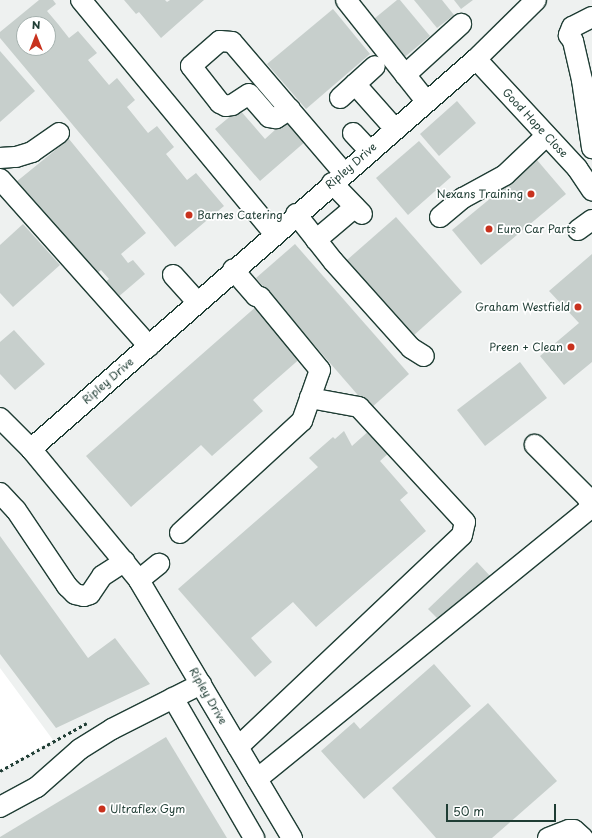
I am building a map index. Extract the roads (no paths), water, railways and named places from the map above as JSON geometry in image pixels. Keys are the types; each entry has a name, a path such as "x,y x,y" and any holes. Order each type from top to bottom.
{"street":[{"path":"81,0 274,233"},
{"path":"346,0 426,100"},
{"name":"Ripley Drive","path":"292,838 139,580 125,561 31,449 274,233 426,100 476,59 527,3"},
{"path":"592,17 572,27 570,35 573,41 582,80 592,148"},
{"path":"405,75 461,24"},
{"path":"290,109 276,118 269,117 249,94 232,105 226,106 220,103 191,66 220,41 228,40 232,42 290,109 359,210 316,240"},
{"name":"Good Hope Close","path":"476,59 577,168 592,190"},
{"path":"340,98 374,66"},
{"path":"355,84 394,128"},
{"path":"0,158 16,157 32,152 59,133"},
{"path":"353,133 369,150"},
{"path":"440,217 463,198 505,175 546,136"},
{"path":"0,179 148,346"},
{"path":"296,214 316,240 411,348 424,356"},
{"path":"180,533 302,421 320,370 260,297 256,296 233,270"},
{"path":"173,276 197,302"},
{"path":"238,747 462,534 465,522 359,407 310,398"},
{"path":"0,418 31,449"},
{"path":"257,779 588,510 590,504 587,497 535,445"},
{"path":"0,493 16,510 67,586 75,594 84,596 90,594 102,576 125,561"},
{"path":"139,580 159,564"},
{"path":"0,807 37,787 80,749 112,728 201,684"},
{"path":"173,698 254,838"},
{"path":"548,838 562,831 574,830 583,838"}],"place":[{"name":"Nexans Training","path":"531,194"},
{"name":"Barnes Catering","path":"189,215"},
{"name":"Euro Car Parts","path":"489,229"},
{"name":"Graham Westfield","path":"578,307"},
{"name":"Preen + Clean","path":"571,347"},
{"name":"Ultraflex Gym","path":"102,809"}]}
